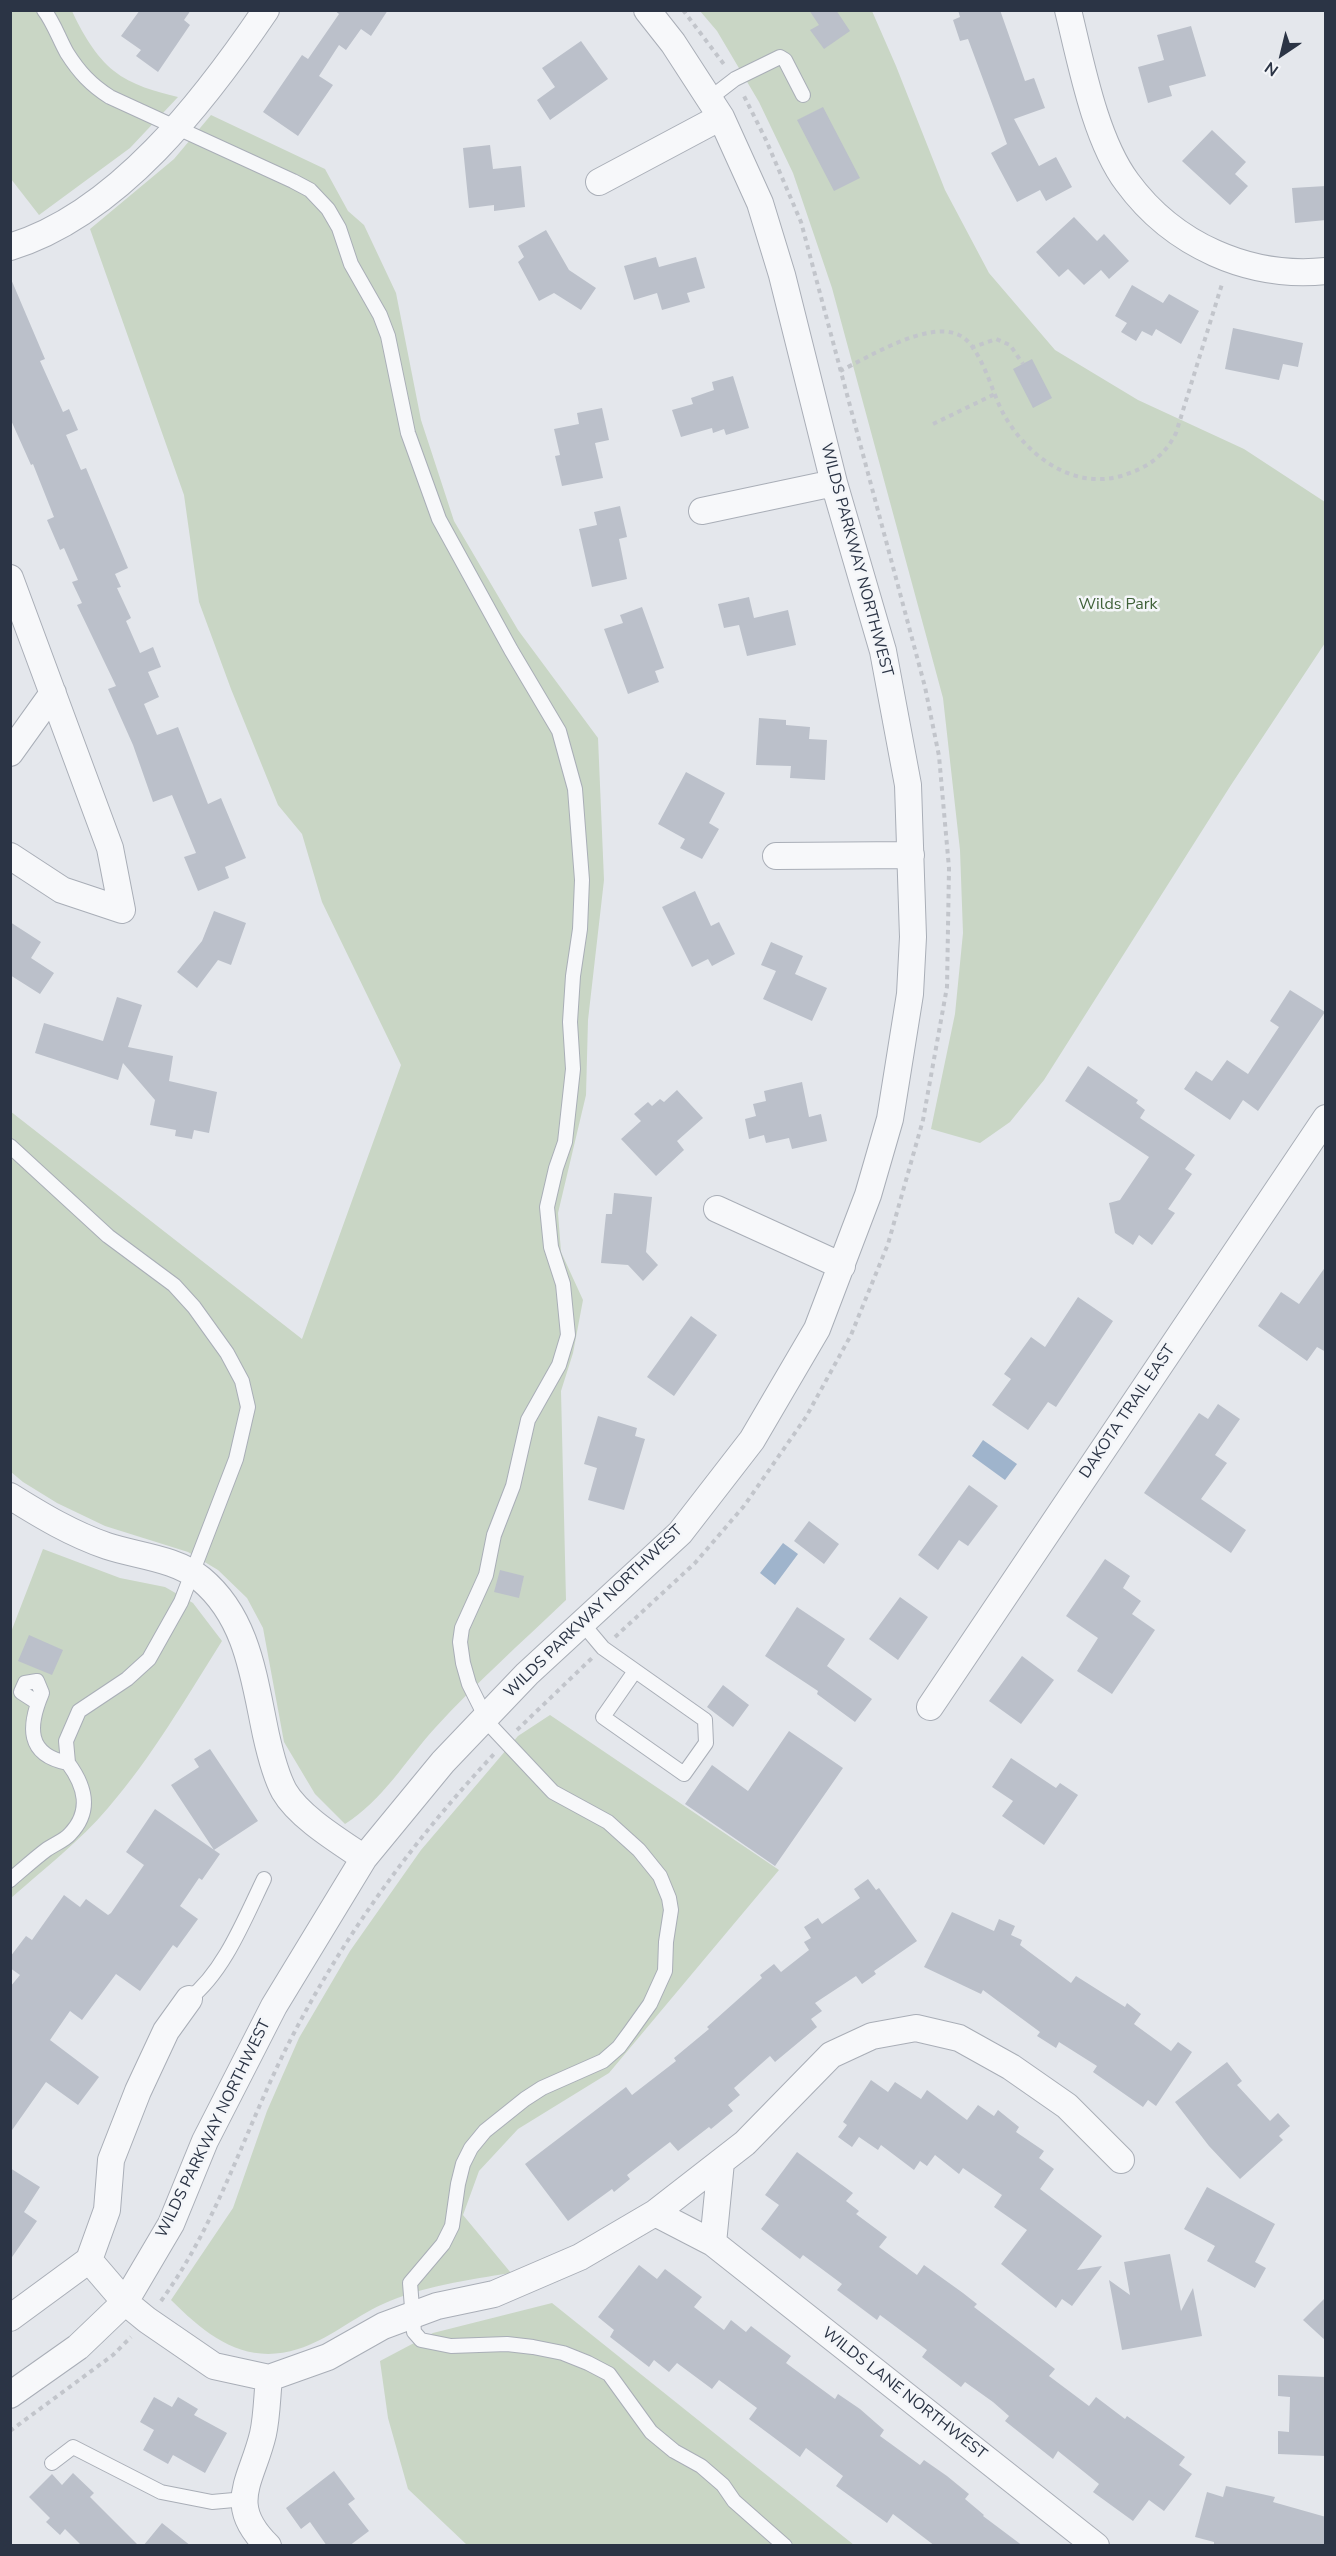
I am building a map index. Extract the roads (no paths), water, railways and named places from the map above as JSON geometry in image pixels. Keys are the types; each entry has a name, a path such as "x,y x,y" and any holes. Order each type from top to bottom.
{"street":[{"path":"10,247 37,239 90,208 155,151 230,64 266,10"},
{"name":"WILDS PARKWAY NORTHWEST","path":"10,2395 78,2347 125,2302 171,2224 205,2141 274,2006 363,1858 443,1762 526,1674 680,1533 752,1440 817,1329 868,1195 890,1119 911,971 911,855 908,785 883,651 834,483 782,275 760,203 715,108 673,43 647,10"},
{"path":"1068,10 1090,100 1107,144 1126,182 1157,216 1186,239 1222,258 1264,270 1309,273 1326,271"},
{"path":"598,182 715,108"},
{"path":"702,511 834,483"},
{"path":"10,578 110,848 122,910 62,890 10,856"},
{"path":"10,753 53,693"},
{"path":"776,856 911,855"},
{"name":"DAKOTA TRAIL EAST","path":"930,1707 1326,1118"},
{"path":"717,1209 842,1266"},
{"path":"10,1496 54,1524 108,1546 166,1561 200,1578 221,1601 242,1633 271,1758 285,1792 308,1818 363,1858"},
{"path":"10,2318 90,2260 107,2210 111,2160 138,2091 166,2031 189,1999"},
{"path":"90,2260 125,2302 214,2366 269,2378 328,2358 383,2326 437,2306 494,2294 580,2257 655,2213 745,2143 831,2055 872,2036 916,2028 959,2038 1011,2067 1067,2106 1121,2160"},
{"path":"713,2243 721,2162"},
{"name":"WILDS LANE NORTHWEST","path":"655,2213 713,2243 1096,2546"},
{"path":"268,2546 256,2534 243,2508 247,2481 263,2433 269,2378"}],"lane":[{"path":"44,10 87,82 110,97 234,152 310,190 320,199 333,219 351,264 380,315 388,336 403,413 439,519 559,731 575,789 582,880 580,929 573,976 570,1022 573,1070 565,1142 556,1168 548,1207 551,1247 563,1284 568,1335 559,1365 528,1420 513,1486 494,1535 486,1575 462,1628 460,1642 469,1684 485,1718 505,1742 553,1792 608,1822 639,1850 660,1876 671,1910 666,1942 665,1971 650,2004 619,2047 603,2061 542,2088 525,2099 485,2131 471,2148 463,2164 458,2184 452,2226 430,2262 410,2283 414,2331 421,2340 451,2346 507,2344 563,2353 588,2362 609,2374 651,2432 674,2451 701,2466 723,2485 734,2501 785,2546"},
{"path":"715,108 735,79 780,57 785,60 803,95"},
{"path":"10,1146 108,1236 174,1285 194,1306 227,1353 242,1381 248,1407 236,1459 181,1602 149,1659 127,1679 79,1711 66,1741 68,1763 78,1777 85,1795 80,1822 69,1836 46,1850 10,1880"},
{"path":"582,1623 603,1648 705,1720 706,1743 684,1774 603,1717 635,1671"},
{"path":"38,1703 32,1728 34,1743 44,1755 68,1763"},
{"path":"189,1999 203,1989 236,1938 264,1879"},
{"path":"52,2463 73,2446 161,2492 212,2502 245,2499"}],"water":[{"path":"983,1440 1017,1464 1005,1480 972,1456"},
{"path":"783,1543 798,1554 775,1585 760,1573"}],"park label":[{"name":"Wilds Park","path":"1118,605"}]}
